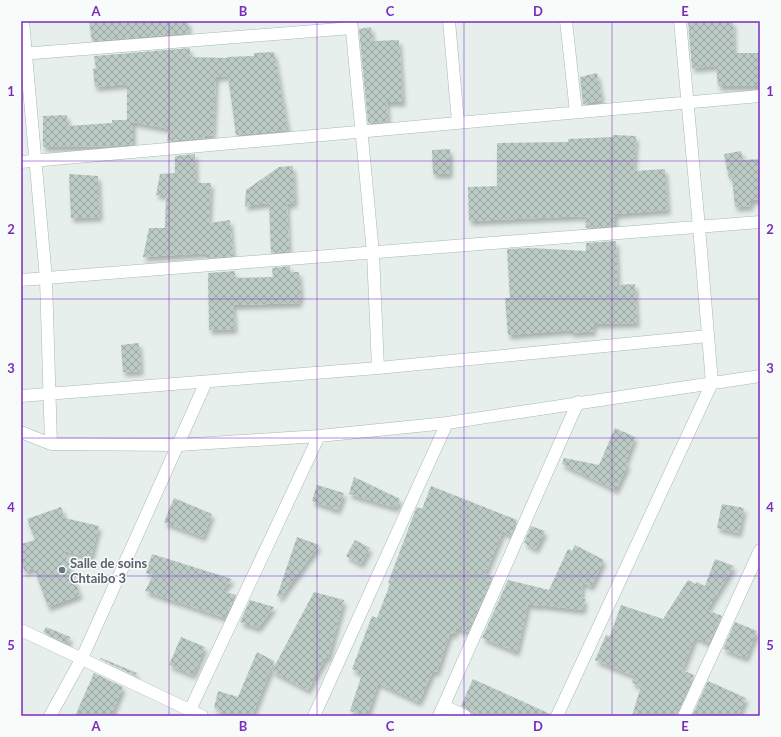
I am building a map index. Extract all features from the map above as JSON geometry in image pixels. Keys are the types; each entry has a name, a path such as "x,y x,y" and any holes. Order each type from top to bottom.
{"street":[{"path":"23,21 24,54 36,160 46,279 51,444"},
{"path":"449,21 458,122"},
{"path":"566,21 576,112"},
{"path":"557,716 712,384 680,21"},
{"path":"24,54 351,24 373,253 378,368"},
{"path":"21,162 760,96"},
{"path":"21,280 760,222"},
{"path":"21,396 378,368 708,336"},
{"path":"21,432 51,444 179,445 319,436 447,423 578,402 760,376"},
{"path":"50,716 82,658 206,382"},
{"path":"465,716 442,711 578,402"},
{"path":"314,716 447,423"},
{"path":"190,710 319,436"},
{"path":"684,716 760,550"},
{"path":"21,630 202,716"}],"building":[{"path":"89,21 119,21 119,23 188,21 189,33 92,41"},
{"path":"688,21 733,21 734,53 760,53 760,86 718,86 716,66 692,68"},
{"path":"371,27 373,41 399,40 403,102 387,102 388,122 368,123 359,29"},
{"path":"190,48 190,57 227,58 254,56 254,53 274,52 288,130 236,135 228,76 216,77 213,136 205,135 205,138 167,141 169,129 133,122 133,144 115,146 43,147 43,116 67,115 68,126 112,123 112,120 127,120 127,84 95,87 93,69 96,68 94,56"},
{"path":"597,73 602,100 583,104 580,77"},
{"path":"613,135 636,136 634,171 665,169 668,210 615,214 615,226 586,228 585,216 469,221 468,187 497,186 497,143 568,142 568,139 613,137"},
{"path":"450,149 450,174 433,174 432,150"},
{"path":"741,151 743,160 760,159 760,200 751,200 751,206 735,207 732,178 729,178 724,154"},
{"path":"195,154 196,183 211,183 209,223 230,220 233,256 207,258 207,253 143,257 149,228 165,228 166,195 156,195 160,174 175,173 175,156"},
{"path":"293,166 295,203 287,204 289,251 271,253 269,203 245,206 246,190 279,167"},
{"path":"69,174 98,176 100,217 71,218"},
{"path":"616,241 618,285 635,284 637,323 593,324 594,331 571,333 571,330 508,335 505,298 510,298 507,249 530,248 586,251 586,243"},
{"path":"290,266 290,272 299,272 300,303 233,305 235,329 209,330 208,273 235,271 235,278 273,277 272,268"},
{"path":"139,343 141,371 123,372 121,345"},
{"path":"615,428 635,437 625,463 628,464 616,490 562,464 564,458 599,465"},
{"path":"354,477 400,499 396,508 349,494"},
{"path":"317,485 344,493 338,510 312,501"},
{"path":"431,486 517,520 511,536 503,531 485,574 493,576 468,632 456,628 455,634 450,633 437,672 433,671 419,702 378,683 367,716 350,711 362,674 352,669 372,616 377,618 390,584 388,583 417,507 422,509"},
{"path":"174,498 212,514 203,537 164,522"},
{"path":"722,504 744,508 739,533 717,528"},
{"path":"61,507 65,518 99,526 91,557 64,551 80,595 48,607 34,568 25,572 21,560 21,544 35,540 27,519"},
{"path":"531,526 545,531 536,549 524,543"},
{"path":"297,537 319,545 280,598 277,596"},
{"path":"355,540 370,548 361,564 346,556"},
{"path":"575,545 604,560 591,587 583,582 581,598 585,599 583,610 528,604 517,652 482,638 508,580 549,590 568,549 572,551"},
{"path":"152,554 232,579 222,591 236,595 225,618 145,591 153,575 146,573"},
{"path":"715,559 734,566 707,610 722,616 709,643 695,637 682,670 694,675 677,716 632,716 641,686 632,683 634,676 595,660 606,635 610,636 621,605 663,619 688,580 705,586"},
{"path":"314,592 344,600 328,658 326,657 308,690 272,671"},
{"path":"250,600 274,607 258,628 240,622"},
{"path":"735,622 757,631 746,658 723,649"},
{"path":"46,627 70,637 68,644 43,632"},
{"path":"181,637 205,647 193,675 169,665"},
{"path":"257,652 274,661 252,716 219,716 220,709 214,708 218,691 238,697"},
{"path":"101,658 137,673 136,676 100,659"},
{"path":"94,673 123,687 111,716 75,716"},
{"path":"473,679 550,714 550,716 484,716 461,706"},
{"path":"708,681 746,698 738,716 692,716"}],"place":[{"name":"Salle de soins Chtaibo 3","path":"62,570"}]}
